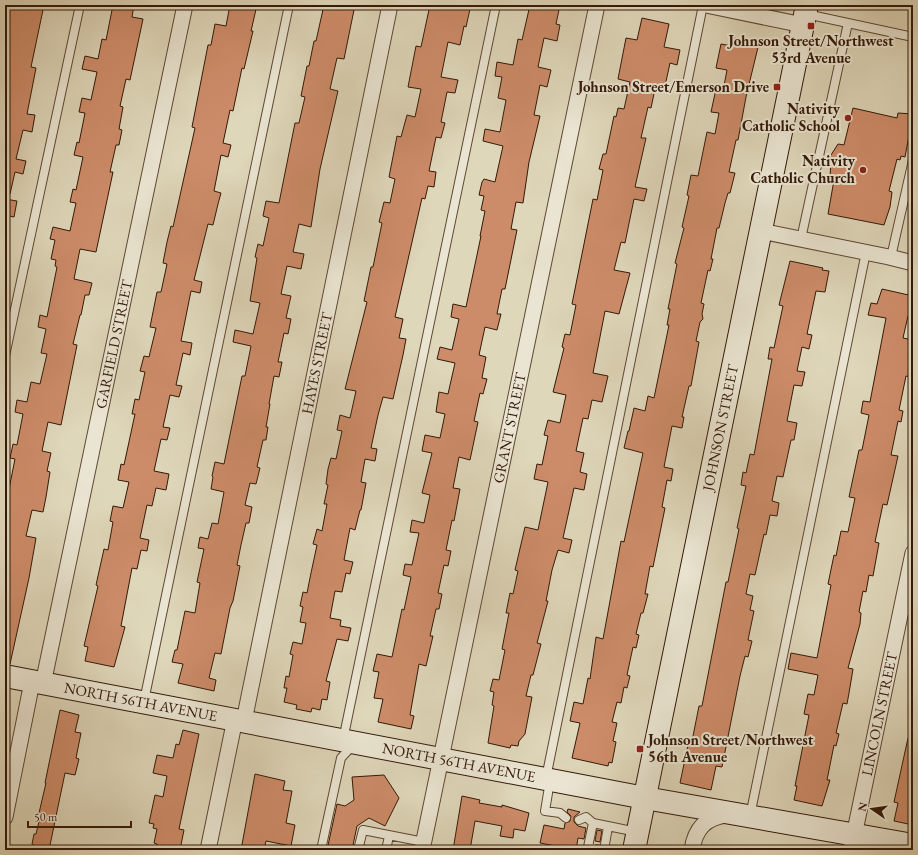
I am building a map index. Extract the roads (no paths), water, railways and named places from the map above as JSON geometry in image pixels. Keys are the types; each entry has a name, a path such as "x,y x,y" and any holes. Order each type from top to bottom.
{"street":[{"name":"GARFIELD STREET","path":"5,817 37,683 185,5"},
{"name":"HAYES STREET","path":"208,850 240,720 390,5"},
{"name":"GRANT STREET","path":"423,846 597,5"},
{"path":"705,5 805,15"},
{"name":"JOHNSON STREET","path":"636,841 805,15"},
{"path":"760,231 891,257 913,263"},
{"name":"LINCOLN STREET","path":"853,843 913,553"},
{"name":"NORTH 56TH AVENUE","path":"5,676 743,816 853,843 913,845"},
{"path":"692,850 697,832 704,824 719,816 743,816"}],"lane":[{"path":"5,356 80,5"},
{"path":"144,703 289,5"},
{"path":"321,850 341,758 349,742 496,5"},
{"path":"564,814 546,811 548,780 705,5"},
{"path":"805,15 913,37"},
{"path":"801,239 848,23"},
{"path":"891,257 913,160"},
{"path":"743,816 866,252"},
{"path":"582,817 593,823 608,827 636,841"},
{"path":"593,823 588,847 602,850 608,827"},
{"path":"358,850 362,830 423,846"},
{"path":"386,850 389,836"}],"place":[{"name":"Johnson Street/Northwest 53rd Avenue","path":"811,26"},
{"name":"Johnson Street/Emerson Drive","path":"777,87"},
{"name":"Nativity Catholic School","path":"848,118"},
{"name":"Nativity Catholic Church","path":"863,170"},
{"name":"Johnson Street/Northwest 56th Avenue","path":"640,749"}]}
